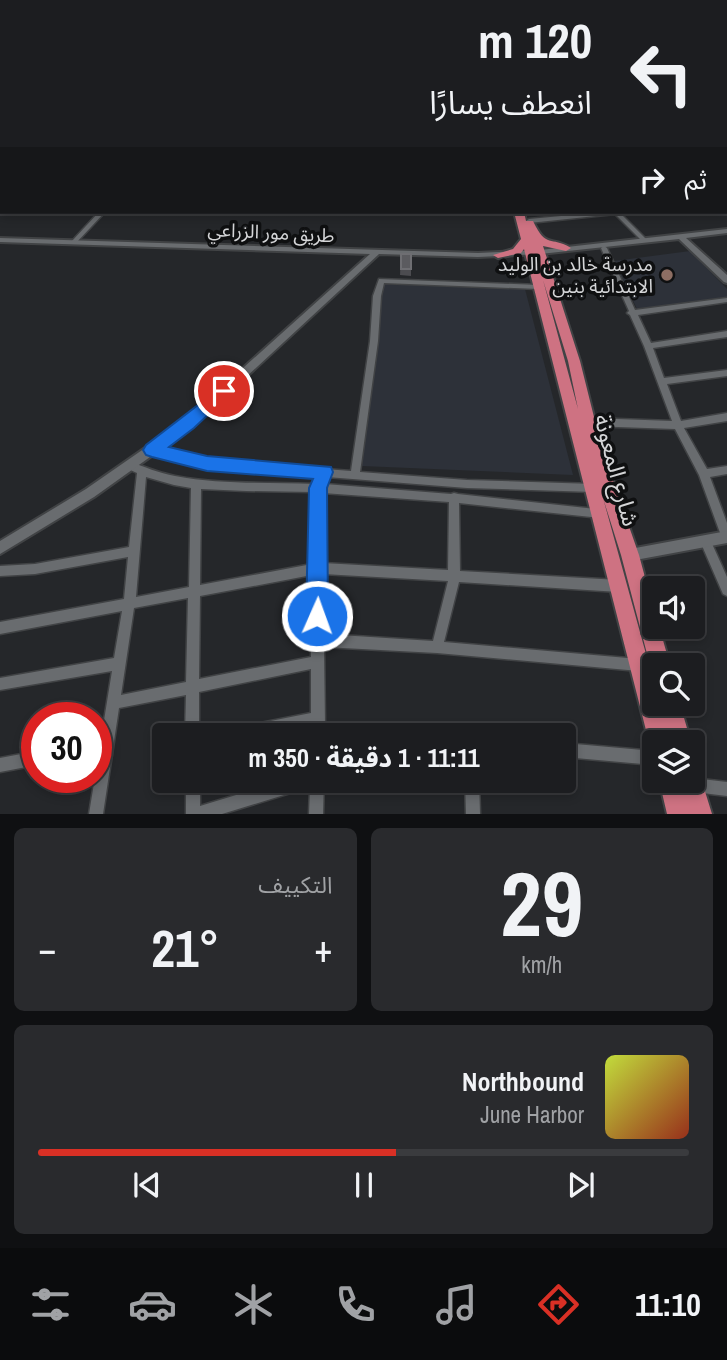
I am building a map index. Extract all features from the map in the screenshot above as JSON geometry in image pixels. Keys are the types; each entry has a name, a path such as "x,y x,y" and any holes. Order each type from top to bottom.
{"highway":[{"path":"498,255 517,250 529,232 542,243 564,250"},
{"name":"شارع المعونة","path":"529,232 545,268 590,422 589,448 594,488 657,730"},
{"name":"شارع المعونة","path":"529,232 539,287 589,448 630,555 657,653"},
{"path":"545,268 548,260 564,250"},
{"path":"679,814 683,793"},
{"path":"690,793 700,814"}],"street":[{"path":"74,242 100,214"},
{"path":"529,232 609,214"},
{"path":"620,214 644,240"},
{"path":"529,232 564,250 604,248 727,232"},
{"path":"564,250 727,232"},
{"path":"684,239 727,280"},
{"name":"طريق مور الزراعي","path":"0,240 498,255"},
{"path":"604,248 648,346 678,425 704,474 727,537 630,555"},
{"path":"0,548 129,466 188,424 376,253"},
{"path":"717,271 727,270"},
{"path":"355,474 381,281 539,287"},
{"path":"631,313 727,300"},
{"path":"648,346 727,334"},
{"path":"661,382 727,373"},
{"path":"590,422 678,425 727,417"},
{"path":"152,450 207,464 467,484 594,488"},
{"path":"129,466 142,472 196,484 318,488 454,497 601,513"},
{"path":"704,474 727,470"},
{"path":"112,710 129,605 142,472"},
{"path":"318,723 318,488 325,472"},
{"path":"192,723 196,484"},
{"path":"437,647 454,578 454,497"},
{"path":"705,541 727,590"},
{"path":"0,571 48,567 135,551"},
{"path":"0,628 319,568 621,586"},
{"path":"316,640 437,647 641,665"},
{"path":"114,703 317,662"},
{"path":"0,684 120,663"},
{"path":"576,751 642,757"},
{"path":"0,765 21,761"},
{"path":"705,785 727,789"},
{"path":"96,814 98,793"},
{"path":"193,793 195,814 266,793"},
{"path":"316,814 317,793"},
{"path":"472,793 473,814"}],"shaded area":[{"name":"مدرسة خالد بن الوليد الابتدائية بنين","path":"690,251 727,289 727,297 637,309 614,261"},
{"path":"382,284 525,289 573,475 362,466"}],"building":[{"path":"401,254 411,254 411,269 401,269"}],"place":[{"name":"مدرسة خالد بن الوليد الابتدائية بنين","path":"667,275"}],"route":[{"path":"224,391 188,424 152,450 207,464 325,472 318,488 317,616"}]}
